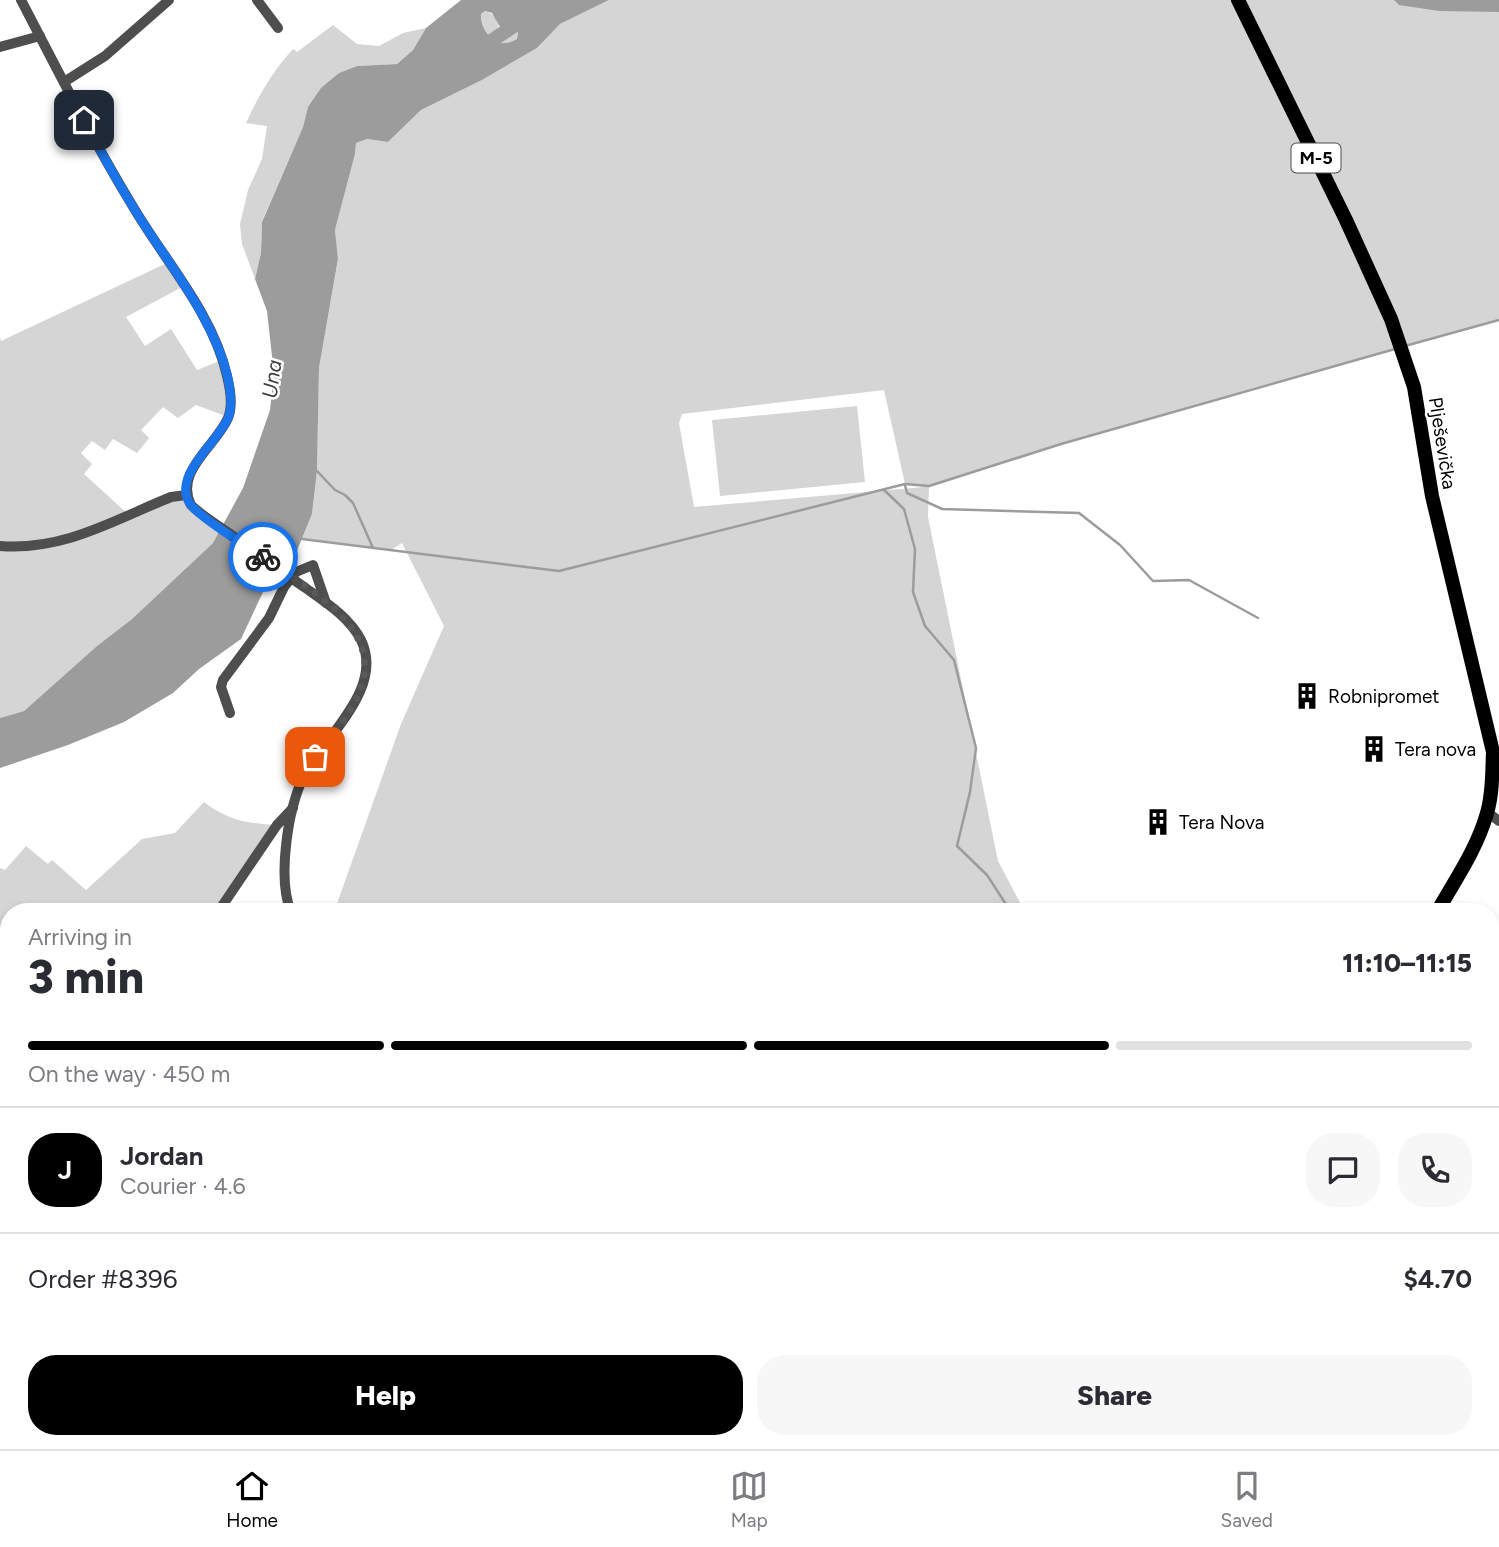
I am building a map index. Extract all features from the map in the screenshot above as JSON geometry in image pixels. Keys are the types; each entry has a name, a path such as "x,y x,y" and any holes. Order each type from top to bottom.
{"main road":[{"name":"Plješevička","path":"1238,0 1391,318 1414,387 1432,496 1493,752 1493,817 1442,903"}],"street":[{"path":"22,0 128,198 199,310 220,352 231,395 229,417 192,470 186,495 197,512 326,603 361,640 366,658 366,674 352,709 315,757 303,778 293,808 284,874 289,903"},
{"path":"64,82 105,56 169,0"},
{"path":"257,0 278,28"},
{"path":"0,47 40,36"},
{"path":"0,546 21,547 70,540 171,497 186,495"},
{"path":"230,713 221,687 223,680 268,618 284,587 296,572 313,565 326,603"},
{"path":"224,903 277,825 293,808"}],"shaded area":[{"path":"461,0 609,0 560,24 537,48 482,80 421,110 388,142 367,139 356,143 335,230 338,259 319,368 317,471 312,514 296,553 263,592 241,639 199,669 173,693 124,722 0,768 0,718 24,711 97,646 132,619 213,543 243,488 270,410 274,374 267,311 255,279 261,253 262,222 303,127 308,107 321,88 339,73 357,66 397,64 413,50 426,28","holes":["485,11 492,13 504,34 518,32 517,39 500,43 491,38 484,29 481,14"]},
{"path":"609,0 1499,0 1499,320 1061,444 929,486 928,517 998,861 1020,903 337,903 401,724 444,626 402,543 391,550 302,539 312,514 317,471 319,368 338,260 335,230 356,143 367,139 388,142 421,110 482,80 537,48 560,24","holes":["884,390 905,484 924,487 694,507 679,423 682,414"]},
{"path":"1394,0 1499,0 1499,12 1439,11 1399,5"},
{"path":"485,11 495,17 499,28 508,32 518,31 517,39 500,43 491,38 481,19 481,14"},
{"path":"333,25 357,44 379,46 403,33 426,28 413,50 397,64 357,66 339,73 308,107 303,127 262,221 261,253 255,279 242,244 240,224 248,190 262,159 267,126 246,123 266,84 293,49 297,52"},
{"path":"169,262 184,286 126,317 145,346 171,329 197,370 222,360 228,417 196,405 178,418 163,407 141,430 149,438 137,453 113,439 105,450 92,441 81,453 92,464 84,474 129,515 186,495 223,529 213,543 132,619 97,646 24,711 0,718 0,336 1,341"},
{"path":"857,406 865,482 720,496 712,420"},
{"path":"204,802 238,820 277,825 224,903 0,903 0,868 5,870 26,846 48,864 52,860 86,890 142,839 175,833"}],"waterway":[{"name":"Una","path":"448,69 543,7 545,0"},
{"path":"1405,346 1499,320"},
{"path":"302,539 559,571 905,484 929,486 1061,444 1395,349"},
{"path":"317,471 335,490 353,503 373,548"},
{"path":"905,485 907,493 942,509 1079,513 1120,545 1153,581 1189,580 1258,618"},
{"path":"884,490 904,509 915,549 913,592 925,626 954,660 976,748 970,792 957,846 987,875 1005,903"}],"way so far":[{"path":"263,557 335,610 361,640 366,658 366,674 352,709 315,757"}],"place":[{"name":"Robnipromet","path":"1307,696"},
{"name":"Tera nova","path":"1374,749"},
{"name":"Tera Nova","path":"1158,822"}],"route":[{"path":"84,120 134,208 199,310 220,352 227,375 231,395 229,417 192,470 186,495 197,512 263,557"}]}
